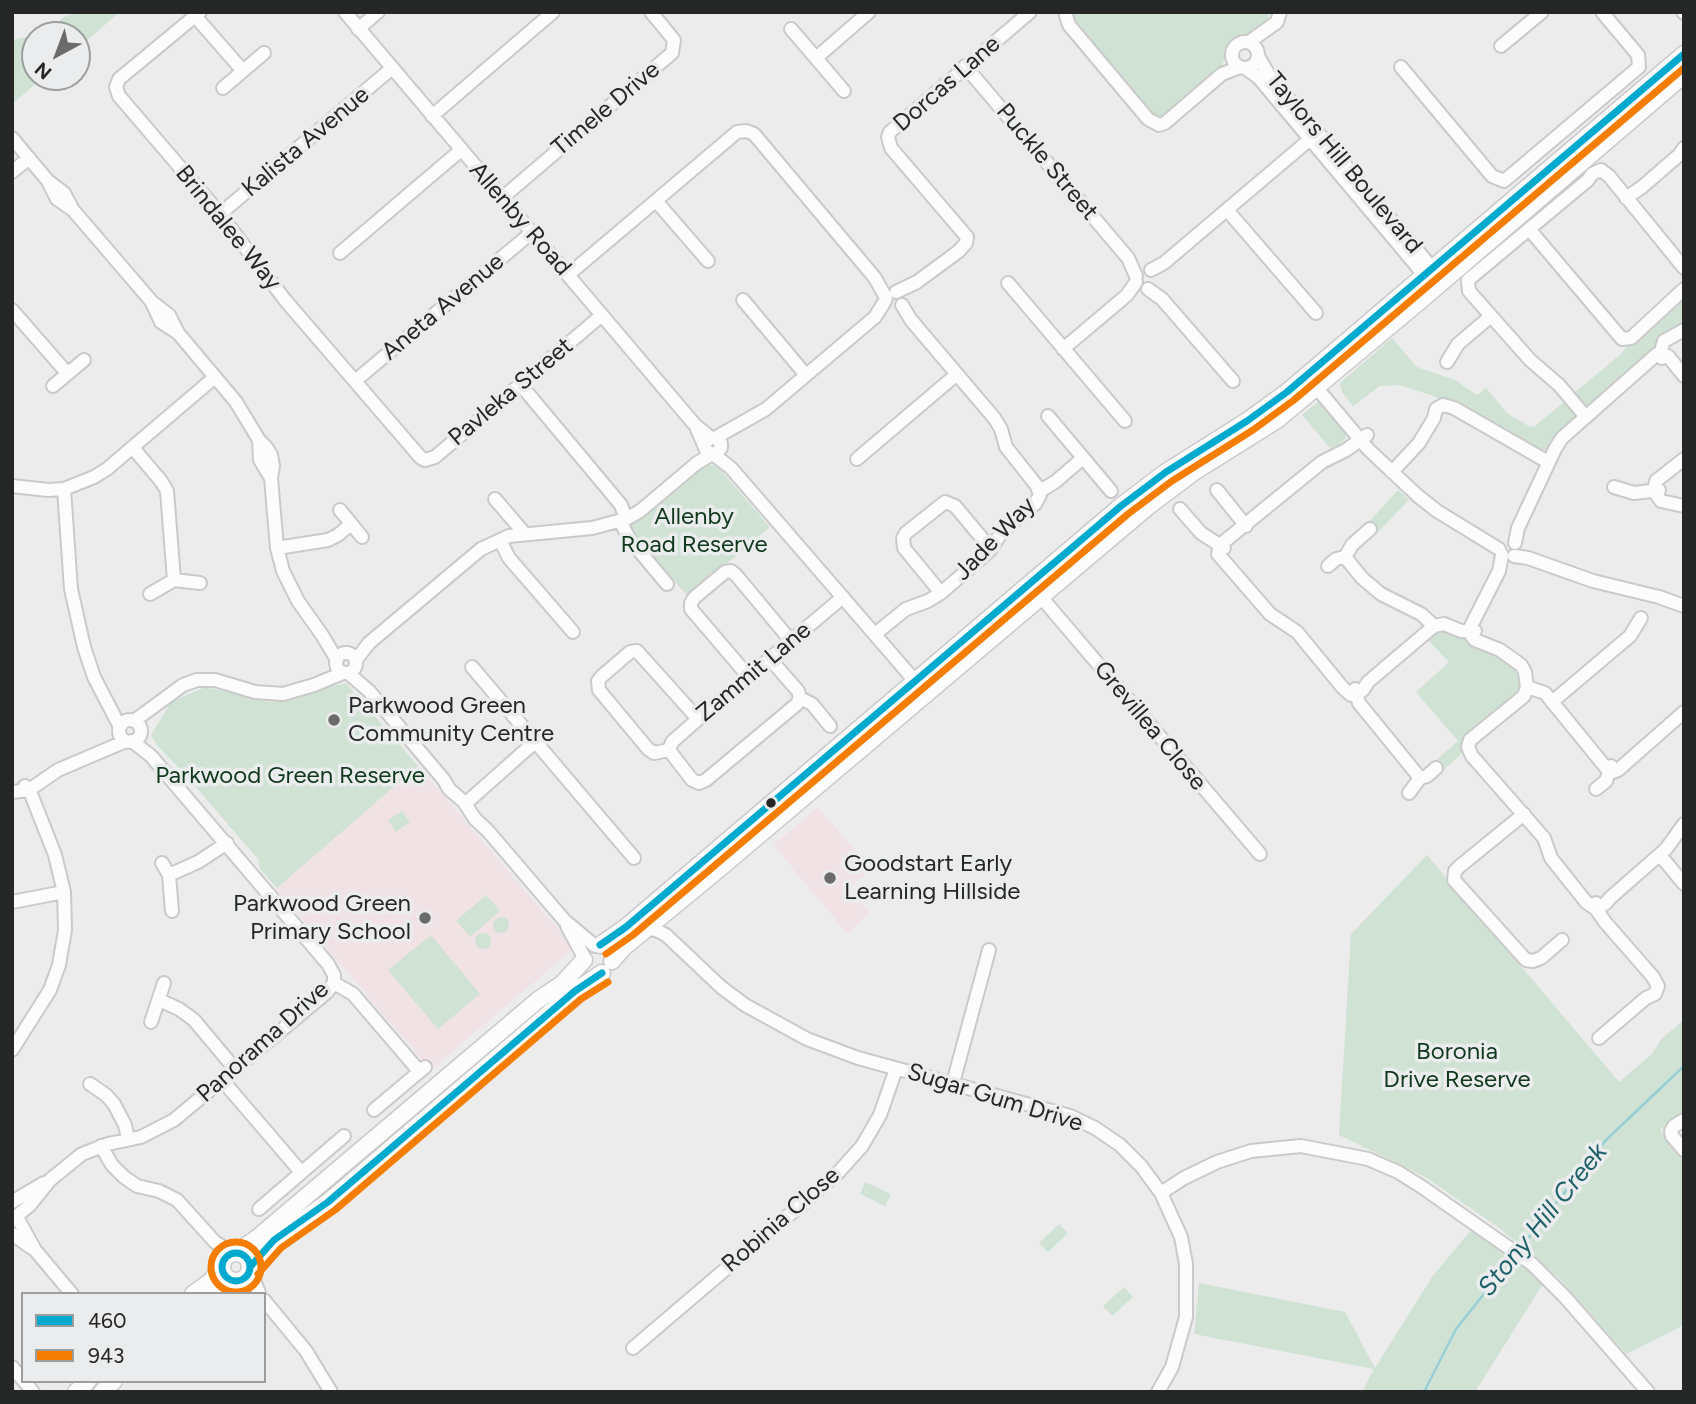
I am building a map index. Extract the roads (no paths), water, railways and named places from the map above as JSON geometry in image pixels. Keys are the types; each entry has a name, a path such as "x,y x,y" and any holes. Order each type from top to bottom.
{"main road":[{"path":"196,1292 211,1281 228,1258 257,1238 538,1000 562,984 591,952 626,928 920,687 1041,597 1172,488 1277,419 1316,380 1684,54"},
{"path":"1432,277 1684,75"},
{"path":"221,1292 244,1275 274,1240 328,1202 575,991 607,967 623,948 669,911 920,687 1030,583 1143,488 1287,392 1316,380"},
{"path":"1030,583 1041,597"},
{"path":"591,952 608,949 607,967"},
{"path":"591,952 589,971 607,967"},
{"path":"228,1258 244,1255 244,1275"},
{"path":"228,1258 224,1274 244,1275"}],"street":[{"name":"Allenby Road","path":"345,12 920,687"},
{"path":"358,29 378,12"},
{"path":"432,116 553,12"},
{"name":"Timele Drive","path":"502,198 672,53 674,40 651,12"},
{"path":"816,58 869,12"},
{"name":"Dorcas Lane","path":"623,520 651,502 698,463 734,428 766,409 966,243 967,237 891,148 888,137 890,132 1030,12"},
{"name":"Taylors Hill Boulevard","path":"1065,12 1069,25 1149,119 1159,125 1239,64 1258,76 1315,136"},
{"path":"1255,49 1237,45 1239,64 1255,63 1255,49 1266,32 1278,22 1280,12"},
{"path":"1501,46 1542,12"},
{"path":"1401,67 1492,176 1504,181 1639,66 1638,55 1602,12"},
{"path":"198,14 243,71"},
{"name":"Brindalee Way","path":"198,14 119,79 116,91 220,215 285,300 418,455"},
{"path":"791,29 844,91"},
{"name":"Taylors Hill Boulevard","path":"1255,49 1269,75 1315,136 1432,277"},
{"path":"223,88 264,53"},
{"name":"Puckle Street","path":"965,66 1146,280"},
{"name":"Kalista Avenue","path":"220,215 391,69"},
{"name":"Jade Way","path":"568,275 737,132 754,134 995,419 1006,447 1040,491 1035,503 1003,531 991,549 941,593 906,609 875,634"},
{"path":"1063,349 1315,136"},
{"path":"13,138 48,181 64,193 73,210 152,302 169,315 178,333 236,402 271,456 277,548 283,571 298,601 322,635 449,789 468,802 470,813 591,952"},
{"path":"1627,200 1684,148"},
{"path":"340,253 461,150"},
{"path":"12,172 29,158"},
{"path":"1586,417 1559,385 1530,360 1478,300 1472,287 1480,271 1588,180 1599,175 1611,182 1682,265"},
{"path":"656,201 708,261"},
{"path":"1227,210 1316,313"},
{"path":"1530,229 1608,322 1625,334 1640,328 1683,291"},
{"name":"Aneta Avenue","path":"355,381 531,233"},
{"path":"1146,280 1233,381"},
{"path":"1008,283 1125,421"},
{"path":"743,300 805,374"},
{"path":"12,310 67,373"},
{"name":"Pavleka Street","path":"418,455 425,460 435,457 601,315"},
{"path":"1447,362 1458,344 1491,316"},
{"path":"1473,631 1477,617 1559,442 1649,364 1663,356 1678,333"},
{"path":"1663,356 1684,376"},
{"path":"53,386 84,360"},
{"path":"857,459 957,374"},
{"path":"12,486 64,489 101,473 215,377"},
{"path":"1316,380 1381,461 1437,511 1485,539 1528,558 1592,581 1659,597 1684,606"},
{"path":"520,384 621,505 630,540 667,583"},
{"path":"1392,472 1419,443 1434,418 1443,410 1461,414 1549,462"},
{"path":"1048,416 1111,491"},
{"path":"1222,546 1322,462 1364,437"},
{"path":"132,448 167,491 174,580"},
{"path":"1040,491 1083,458"},
{"path":"1656,491 1664,475 1684,458"},
{"path":"1615,487 1634,493 1656,491"},
{"path":"64,489 71,589 84,647 94,677 110,706 130,731"},
{"path":"1217,490 1246,526"},
{"path":"1656,491 1661,500 1679,505"},
{"path":"495,499 525,534"},
{"path":"941,593 904,548 903,538 906,533 940,505 950,503 991,549"},
{"path":"1180,509 1194,516 1201,533 1222,546 1230,567 1270,614 1297,632 1338,680 1355,692 1359,703 1420,778"},
{"path":"340,510 362,537"},
{"path":"12,792 103,750 130,731 183,685 197,680 215,680 255,692 276,694 295,691 322,681 453,572 481,550 500,540 525,534 592,528 623,520"},
{"path":"277,548 328,540 351,524"},
{"path":"1328,566 1336,559 1345,557 1352,545 1370,529"},
{"path":"500,540 509,558 572,632"},
{"path":"1345,557 1362,578 1381,594 1421,614 1434,626"},
{"path":"748,677 691,609 694,598 725,572 731,571 736,575 791,641"},
{"path":"150,594 174,580 200,583"},
{"name":"Zammit Lane","path":"669,750 673,742 698,719 843,597"},
{"name":"Grevillea Close","path":"1041,597 1260,854"},
{"path":"1552,702 1630,636 1641,618"},
{"path":"1355,692 1434,626 1444,624 1461,631 1473,631 1521,665 1527,687 1524,696 1480,734 1473,749 1483,766 1544,838 1551,858 1581,894 1596,906 1647,972 1653,988 1646,998 1599,1038"},
{"path":"698,719 638,651 630,652 598,681 599,690 648,749 654,753 669,750 692,780 699,783 797,704 800,698 798,691 770,659"},
{"path":"472,667 634,858"},
{"path":"1527,687 1545,693 1611,768"},
{"path":"800,698 812,704 830,726"},
{"path":"1596,789 1606,781 1611,768 1626,761 1684,712"},
{"name":"Panorama Drive","path":"15,1217 74,1159 105,1145 156,1131 174,1120 327,992 334,983 334,975 328,964 130,731"},
{"path":"468,802 536,741"},
{"path":"1409,793 1420,778 1436,768"},
{"path":"12,1050 50,990 59,965 65,930 64,892 55,855 23,788"},
{"path":"1524,814 1466,863 1459,877 1463,887 1527,960 1541,958 1562,940"},
{"path":"1596,906 1610,898 1660,855 1684,824"},
{"path":"169,875 198,862 227,843"},
{"path":"1660,855 1684,884"},
{"path":"162,863 169,875 172,911"},
{"path":"12,902 64,892"},
{"path":"669,911 666,919 672,940"},
{"name":"Sugar Gum Drive","path":"645,930 654,929 672,940 721,987 777,1024 831,1048 896,1069 1070,1116 1095,1128 1120,1145 1141,1166 1161,1193 1181,1237 1186,1264 1186,1317 1172,1367 1158,1392"},
{"path":"953,1083 989,950"},
{"path":"151,1022 164,983"},
{"path":"334,983 353,995 423,1069 374,1110"},
{"path":"159,1000 194,1020 235,1069"},
{"name":"Robinia Close","path":"633,1348 836,1175 862,1146 880,1115 896,1069"},
{"path":"222,1080 301,1172"},
{"path":"90,1084 111,1090 128,1139"},
{"path":"1683,1148 1671,1136 1671,1131 1684,1120"},
{"path":"259,1209 344,1136"},
{"path":"105,1145 116,1170 137,1186 159,1191 177,1200 228,1258"},
{"path":"1161,1193 1217,1162 1251,1152 1301,1146 1368,1159 1398,1172 1532,1264 1565,1297 1648,1392"},
{"name":"Panorama Drive","path":"12,1202 50,1180"},
{"path":"15,1217 35,1250 70,1292"},
{"path":"12,1234 35,1250"},
{"path":"244,1275 257,1292"},
{"path":"266,1302 306,1351 331,1392"}],"waterway":[{"name":"Stony Hill Creek","path":"1519,1250 1606,1140 1684,1066"},
{"name":"Stony Hill Creek","path":"1424,1392 1456,1329 1515,1255"}],"place":[{"name":"Parkwood Green Community Centre","path":"334,720"},
{"name":"Goodstart Early Learning Hillside","path":"830,878"},
{"name":"Parkwood Green Primary School","path":"425,918"}],"park label":[{"name":"Allenby Road Reserve","path":"694,531"},
{"name":"Parkwood Green Reserve","path":"290,776"},
{"name":"Boronia Drive Reserve","path":"1457,1066"}]}
